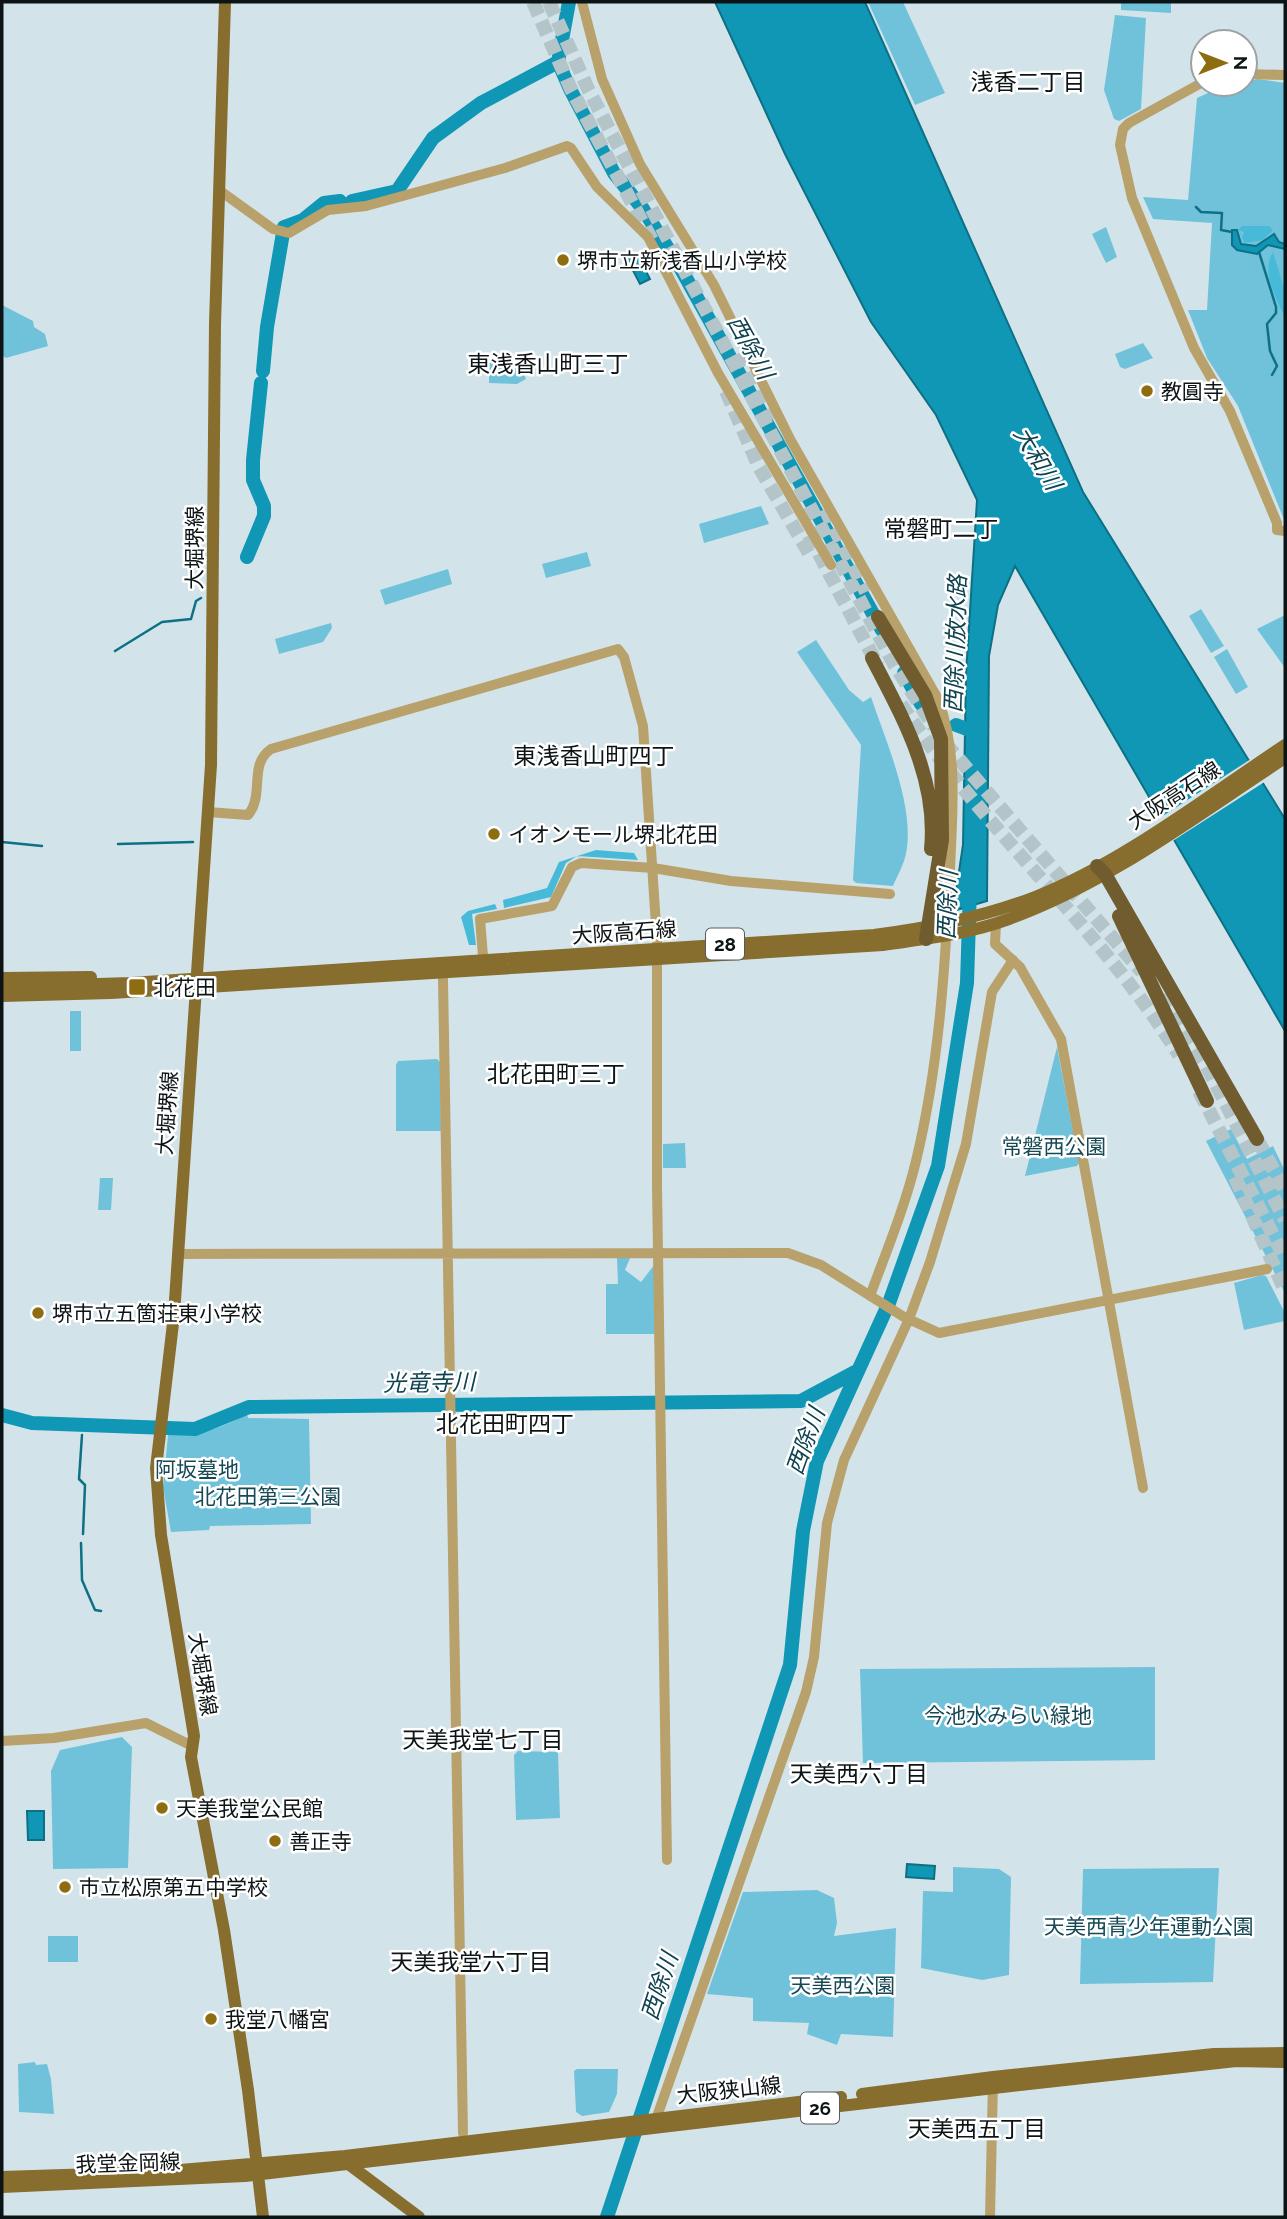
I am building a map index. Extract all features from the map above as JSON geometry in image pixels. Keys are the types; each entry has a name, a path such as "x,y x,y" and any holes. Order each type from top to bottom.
{"highway":[{"path":"878,617 925,695 939,731 942,840 925,932"},
{"path":"872,659 911,736 928,791 932,844 921,905 925,932"},
{"path":"1100,873 1257,1139"},
{"path":"1114,899 1207,1101"}],"main road":[{"name":"大堀堺線","path":"225,2 219,190 212,732 174,1315 156,1468 158,1510 194,1736 191,1757 224,1930 248,2090 263,2217"},
{"name":"大阪高石線","path":"1100,873 1285,745"},
{"name":"大阪高石線","path":"2,996 339,975 493,961 656,953 949,930 993,920 1100,873 1285,758"},
{"path":"2,978 493,961"},
{"path":"2,1003 195,996 443,979 493,961"},
{"name":"大阪高石線","path":"2,987 54,991"},
{"name":"大阪狭山線","path":"256,2169 346,2161 1221,2053 1285,2053"},
{"name":"大阪狭山線","path":"993,2082 1221,2063 1285,2062"},
{"path":"346,2161 419,2217"},
{"name":"我堂金岡線","path":"2,2177 256,2169"},
{"name":"我堂金岡線","path":"2,2187 256,2169"}],"street":[{"path":"582,2 602,79 639,164 714,285 790,439 941,707 953,753 949,930 933,1079 915,1163 873,1298"},
{"path":"1259,74 1285,75"},
{"path":"1189,90 1129,123 1121,136 1121,151 1132,198 1194,348 1230,411 1277,523 1277,530 1285,531"},
{"path":"219,190 276,231 289,233 328,209 366,206 505,168 567,146 571,148 597,187 648,237 718,373 831,565"},
{"path":"208,813 248,815 255,807 258,765 263,755 271,749 618,649 624,657 643,726 653,868 667,1860"},
{"path":"493,961 480,919 552,906 576,864 653,868 731,881 890,894"},
{"path":"993,920 995,944 1020,967 1060,1039 1143,1488"},
{"path":"652,2123 806,1692 814,1657 827,1522 844,1460 907,1318 966,1144 992,992 1013,960"},
{"path":"443,979 463,2133"},
{"path":"177,1254 788,1253 821,1265 907,1318 939,1333 1268,1269"},
{"path":"2,1741 54,1738 146,1723 192,1746"},
{"path":"990,2217 993,2082"}],"green space":[{"path":"868,2 903,2 945,93 915,105"},
{"path":"1121,2 1171,2 1171,13 1121,10"},
{"path":"1115,15 1146,18 1141,109 1119,121 1114,119 1104,90"},
{"path":"1259,79 1285,83 1285,522 1238,406 1207,358 1188,310 1207,310 1212,223 1153,219 1143,197 1188,200 1197,98 1259,98"},
{"path":"1106,227 1117,257 1106,263 1092,234"},
{"path":"2,305 33,321 34,327 45,334 48,346 6,358 3,356"},
{"path":"1143,343 1153,358 1125,369 1120,367 1115,354"},
{"path":"489,362 519,363 526,379 517,384 489,383"},
{"path":"761,506 769,524 704,543 699,524"},
{"path":"587,552 591,566 546,578 542,564"},
{"path":"448,569 452,584 385,605 380,590"},
{"path":"1201,609 1224,646 1211,653 1189,616"},
{"path":"1285,615 1285,668 1257,629"},
{"path":"331,623 332,628 323,642 279,654 275,639"},
{"path":"816,640 849,690 863,702 871,697 899,779 908,843 904,861 893,886 856,883 853,880 861,745 797,652"},
{"path":"1227,649 1248,687 1236,694 1214,657"},
{"path":"70,1011 81,1011 81,1051 70,1051"},
{"name":"常磐西公園","path":"1057,1047 1079,1163 1077,1166 1025,1176"},
{"path":"437,1059 440,1062 441,1131 396,1131 398,1061"},
{"path":"1231,1129 1247,1159 1273,1146 1285,1171 1285,1293 1206,1141"},
{"path":"685,1143 686,1168 663,1168 663,1144"},
{"path":"100,1178 113,1178 111,1210 98,1210"},
{"path":"617,1258 630,1258 625,1270 641,1282 655,1264 655,1334 606,1334 606,1284 618,1284"},
{"path":"1266,1276 1285,1313 1285,1321 1244,1330 1234,1283"},
{"path":"247,1414 248,1418 309,1419 311,1524 210,1526 209,1530 171,1532 163,1487 168,1435 209,1430"},
{"name":"今池水みらい緑地","path":"1155,1667 1155,1760 863,1763 860,1669"},
{"path":"122,1737 132,1747 128,1868 53,1869 51,1771 60,1750"},
{"path":"518,1751 558,1752 560,1818 516,1820 514,1755"},
{"path":"953,1867 999,1869 1011,1877 1009,1975 982,1980 921,1968 923,1891 953,1892"},
{"name":"天美西青少年運動公園","path":"1219,1868 1213,1982 1080,1984 1083,1869"},
{"name":"天美西公園","path":"817,1890 834,1898 837,1923 834,1936 896,1928 893,2037 841,2034 837,2045 807,2034 809,2023 753,2021 753,1998 707,1994 743,1892"},
{"path":"48,1936 78,1936 78,1962 48,1962"},
{"path":"35,2062 36,2065 47,2064 54,2114 19,2112 18,2064"},
{"path":"618,2069 617,2094 609,2112 582,2116 576,2112 574,2071"}],"shaded area":[{"path":"1242,226 1269,226 1273,230 1263,240 1245,243 1242,238 1244,232 1238,230"},
{"path":"1273,252 1285,291 1284,315 1269,276 1268,267"},
{"path":"596,850 634,853 638,860 577,856"},
{"path":"576,856 566,863 551,897 504,908 503,900 547,888 559,862"},
{"path":"495,904 497,909 472,914 476,945 469,945 461,917 468,911"}],"water":[{"name":"大和川","path":"715,2 865,2 1083,492 1285,819 1285,1031 1015,566 998,605 989,656 987,901 953,911 963,845 966,674 977,500 936,415 871,322 785,154"},
{"path":"1232,230 1237,230 1241,244 1256,246 1274,234 1279,242 1285,244 1285,249 1268,245 1257,254 1237,250 1232,245"},
{"path":"637,254 650,279 640,284 627,259"},
{"path":"27,1811 44,1811 44,1840 28,1840"},
{"path":"907,1864 935,1866 934,1879 906,1877"}],"pier":[{"path":"1251,759 1266,781 1171,842 1158,819"}],"waterway":[{"name":"西除川","path":"569,2 558,62 570,89 614,173 643,209 681,269 882,630"},
{"path":"352,201 397,191 433,138 481,103 558,62"},
{"path":"263,371 267,327 284,227 303,220 324,203 340,201"},
{"path":"1196,207 1201,212 1222,213 1221,230 1232,232"},
{"path":"1259,252 1276,307 1276,313 1267,324 1270,351 1277,366 1272,375"},
{"path":"247,557 264,516 264,506 253,480 261,383"},
{"path":"115,651 162,622 191,619 196,601 201,598"},
{"name":"西除川","path":"904,673 921,704 929,711"},
{"name":"西除川","path":"956,725 975,732"},
{"path":"2,842 42,846"},
{"path":"118,844 193,842"},
{"name":"西除川","path":"607,2217 790,1665 803,1531 817,1461 889,1303 938,1166 967,983 970,888"},
{"name":"光竜寺川","path":"2,1415 32,1423 195,1429 249,1407 801,1401 855,1372"},
{"path":"82,1435 79,1479 85,1485 83,1534"},
{"path":"81,1543 82,1580 95,1610 101,1611"}],"tunnel":[{"path":"533,2 571,89 653,242"},
{"path":"549,2 588,89 894,664 934,727"},
{"path":"739,353 775,418"},
{"path":"726,391 759,467 809,553"},
{"path":"825,509 866,592"},
{"path":"809,535 878,666"},
{"path":"901,704 968,794 1114,964 1179,1055"},
{"path":"945,743 1142,972"},
{"path":"1161,996 1204,1061 1285,1220"},
{"path":"1199,1091 1285,1258"},
{"path":"1257,1139 1285,1191"},
{"path":"1235,1177 1285,1291"}],"place":[{"name":"堺市立新浅香山小学校","path":"563,260"},
{"name":"教圓寺","path":"1147,391"},
{"name":"イオンモール堺北花田","path":"494,834"},
{"name":"北花田","path":"137,987"},
{"name":"堺市立五箇荘東小学校","path":"38,1313"},
{"name":"天美我堂公民館","path":"162,1808"},
{"name":"善正寺","path":"275,1841"},
{"name":"市立松原第五中学校","path":"65,1887"},
{"name":"我堂八幡宮","path":"211,2019"}],"district":[{"name":"浅香二丁目","path":"1028,81"},
{"name":"東浅香山町三丁","path":"548,363"},
{"name":"常磐町二丁","path":"941,528"},
{"name":"東浅香山町四丁","path":"594,755"},
{"name":"北花田町三丁","path":"556,1073"},
{"name":"北花田町四丁","path":"505,1423"},
{"name":"天美我堂七丁目","path":"483,1739"},
{"name":"天美西六丁目","path":"859,1773"},
{"name":"天美我堂六丁目","path":"471,1961"},
{"name":"天美西五丁目","path":"977,2128"}],"water label":[{"name":"西除川放水路","path":"955,644"}],"park label":[{"name":"阿坂墓地","path":"197,1469"},
{"name":"北花田第三公園","path":"268,1496"}]}
